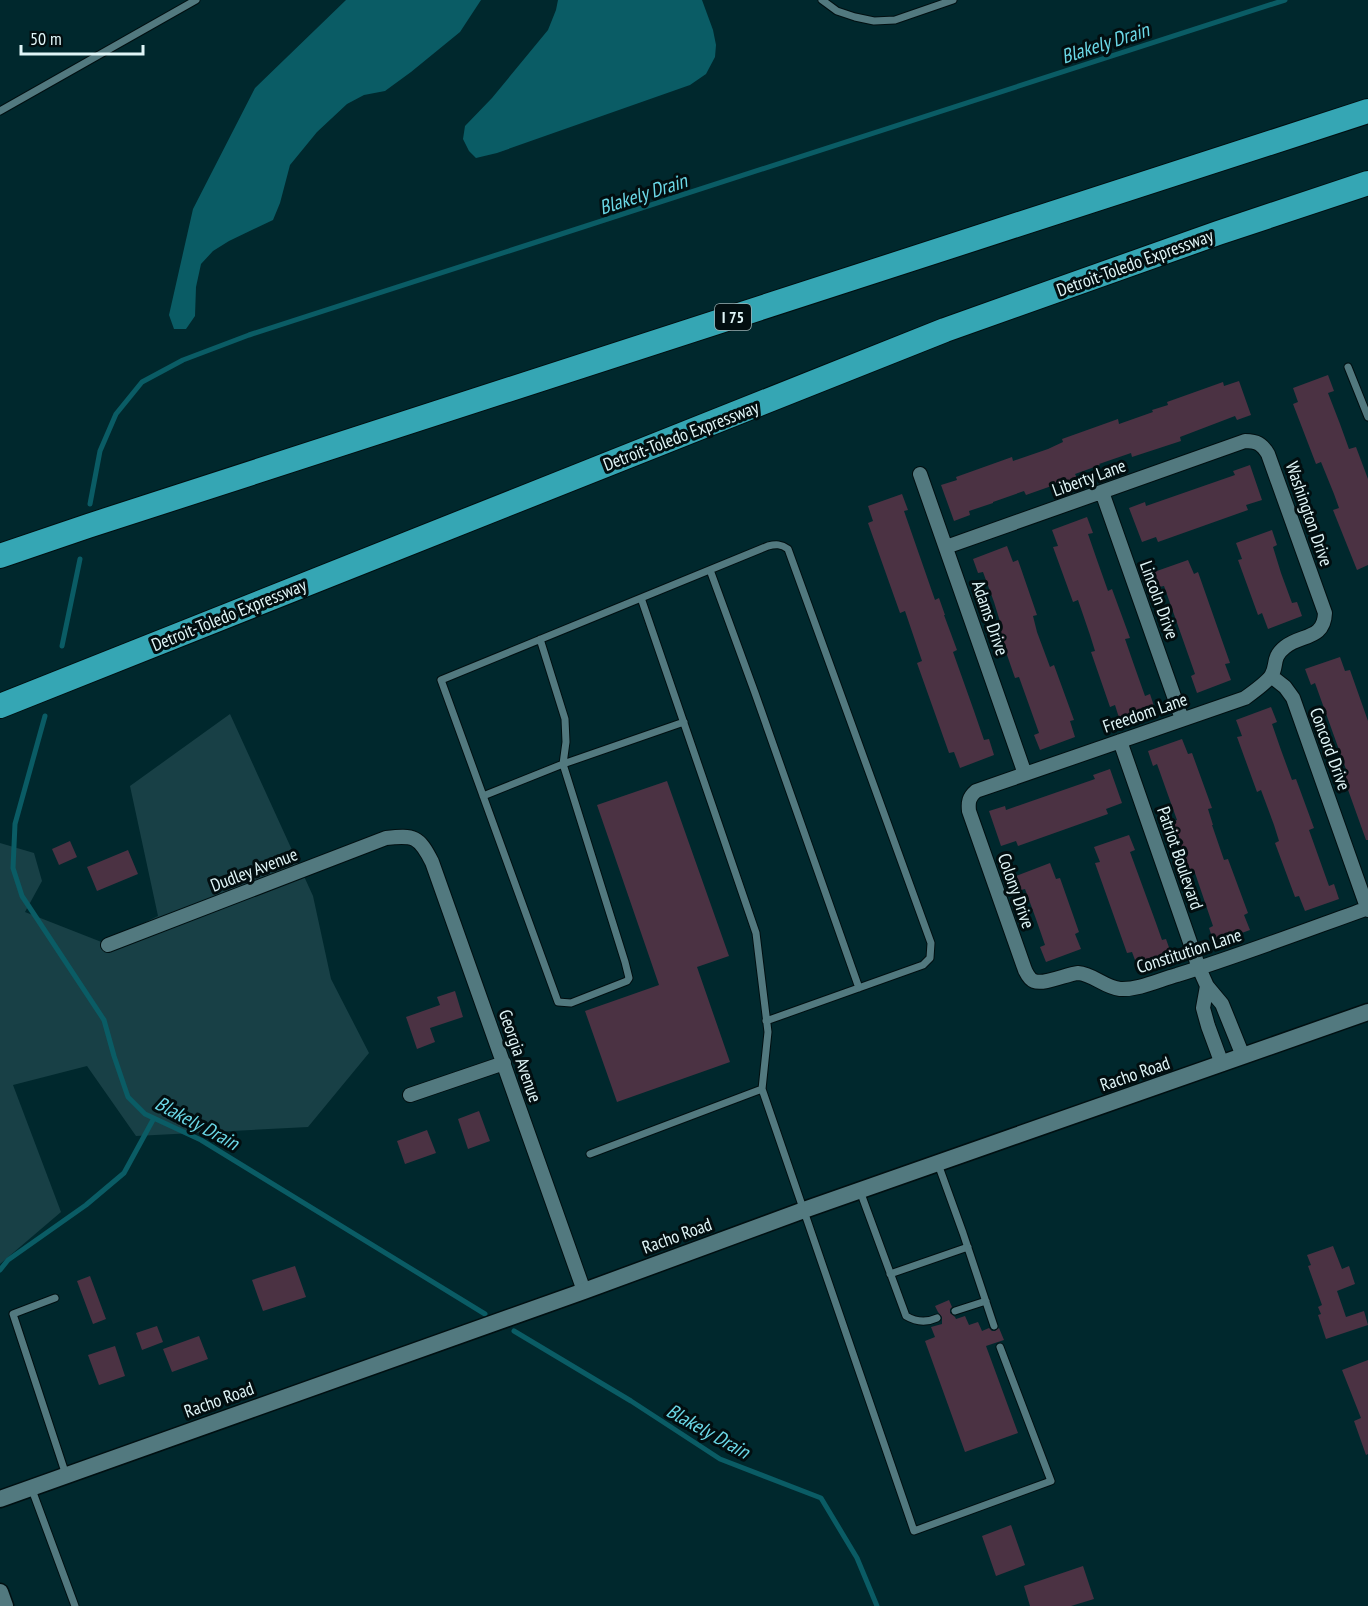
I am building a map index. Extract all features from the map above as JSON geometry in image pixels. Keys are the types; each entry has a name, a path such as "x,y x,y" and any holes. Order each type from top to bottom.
{"highway":[{"name":"I 75","path":"0,556 1368,111"},
{"name":"Detroit-Toledo Expressway","path":"0,706 945,330 1218,233 1368,183"}],"street":[{"name":"Liberty Lane","path":"946,547 1245,441"},
{"name":"Washington Drive","path":"1245,441 1258,442 1269,454 1325,613"},
{"name":"Adams Drive","path":"920,474 1025,774"},
{"name":"Lincoln Drive","path":"1102,492 1182,719"},
{"name":"Freedom Lane","path":"974,825 968,804 970,796 976,791 1245,698 1271,676 1279,652 1290,643 1320,630 1325,613"},
{"name":"Concord Drive","path":"1271,676 1285,687 1293,698 1368,909"},
{"name":"Patriot Boulevard","path":"1120,741 1199,968 1208,986 1222,1004 1243,1056"},
{"name":"Colony Drive","path":"974,825 1025,970"},
{"name":"Dudley Avenue","path":"108,945 386,838 402,836 415,838"},
{"name":"Georgia Avenue","path":"415,838 425,847 432,862 584,1291"},
{"name":"Constitution Lane","path":"1025,970 1035,981 1078,972 1120,989 1140,986 1199,968 1368,909"},
{"path":"1208,986 1203,1008 1222,1064"},
{"name":"Racho Road","path":"0,1499 584,1291 804,1210 1368,1012"},
{"path":"410,1095 504,1064"},
{"path":"0,1592 5,1606"}],"lane":[{"path":"0,111 196,0"},
{"path":"822,0 837,11 874,21 895,20 937,3 952,0"},
{"path":"1348,367 1368,417"},
{"path":"540,639 565,720 566,742 563,764 629,978 627,981 571,1003 558,1002 441,680 540,639 768,546 775,544 788,549 931,943 930,958 924,965 766,1021"},
{"path":"710,570 859,988"},
{"path":"641,598 756,933 768,1032 762,1089 914,1532 1051,1481 1000,1347"},
{"path":"483,796 563,764 684,722"},
{"path":"590,1154 762,1089"},
{"path":"938,1164 994,1326"},
{"path":"860,1191 906,1316 917,1322 937,1318"},
{"path":"890,1274 968,1247"},
{"path":"55,1298 13,1314 66,1475"},
{"path":"955,1311 986,1301"},
{"path":"31,1488 75,1606"}],"shaded area":[{"path":"346,0 481,0 460,32 411,72 385,91 364,95 347,104 317,132 290,165 273,220 229,241 213,251 201,264 196,287 195,316 186,329 174,329 169,315 193,209 255,88"},
{"path":"558,0 702,0 713,30 716,45 715,57 706,74 690,85 497,153 476,158 469,151 463,139 465,126 492,98 548,30"},
{"path":"230,714 313,896 331,979 369,1053 308,1127 136,1136 87,1066 13,1085 61,1212 0,1264 0,843 34,853 42,881 25,912 104,943 158,916 130,786"}],"building":[{"path":"1328,375 1334,391 1328,393 1349,449 1356,447 1368,479 1368,565 1357,570 1333,510 1339,508 1334,494 1321,462 1316,464 1293,404 1298,402 1293,388"},
{"path":"1239,381 1251,415 1237,420 1235,416 1180,437 1181,441 1132,457 1131,453 1099,464 1075,474 1077,478 1026,495 1024,491 969,511 970,515 954,521 941,485 957,480 956,477 1012,457 1013,461 1048,449 1063,442 1062,439 1118,419 1119,424 1153,412 1152,410 1168,405 1167,402 1223,382 1224,386"},
{"path":"1250,465 1262,500 1246,505 1248,510 1158,542 1156,537 1142,542 1129,508 1145,502 1146,506 1235,475 1233,471"},
{"path":"902,494 908,510 904,511 935,600 939,598 945,615 957,650 953,652 984,740 989,739 994,755 960,768 954,752 949,753 917,663 922,661 905,611 900,613 868,523 873,521 868,506"},
{"path":"1087,517 1093,533 1088,534 1108,591 1112,589 1130,638 1125,639 1134,665 1145,696 1150,694 1155,709 1120,721 1115,705 1110,707 1091,652 1095,651 1078,600 1073,602 1053,547 1058,546 1052,530"},
{"path":"1272,530 1277,545 1273,547 1281,573 1292,603 1297,602 1302,616 1268,629 1262,613 1258,615 1238,560 1242,559 1236,543"},
{"path":"1007,546 1013,562 1018,560 1037,615 1033,616 1037,632 1050,667 1054,665 1074,720 1070,721 1075,737 1040,750 1034,735 1039,733 1019,677 1015,678 998,630 1002,628 994,602 983,572 978,573 973,559"},
{"path":"1188,560 1194,574 1198,572 1230,663 1225,664 1231,680 1197,693 1191,676 1195,674 1164,586 1159,587 1154,572"},
{"path":"1340,657 1345,671 1350,670 1368,721 1368,840 1366,840 1342,773 1347,772 1315,683 1311,685 1305,669"},
{"path":"1271,707 1277,722 1272,724 1281,750 1292,780 1296,779 1314,828 1309,830 1329,886 1334,884 1339,899 1305,911 1299,896 1295,897 1275,843 1279,841 1274,825 1261,790 1257,792 1237,737 1242,736 1236,720"},
{"path":"1182,739 1188,754 1192,753 1212,808 1208,809 1224,860 1228,859 1248,913 1244,915 1250,930 1214,943 1209,928 1213,926 1194,870 1189,872 1172,822 1177,820 1157,764 1153,766 1148,751"},
{"path":"1110,769 1122,803 1106,809 1108,814 1018,846 1016,841 1001,846 989,811 1005,806 1006,810 1095,779 1093,775"},
{"path":"667,781 729,956 697,967 730,1062 617,1102 585,1011 659,985 597,805"},
{"path":"1129,835 1135,850 1130,852 1162,940 1166,939 1172,956 1138,968 1132,952 1127,953 1095,863 1100,862 1094,847"},
{"path":"70,841 77,857 59,865 52,849"},
{"path":"128,850 138,874 97,891 87,867"},
{"path":"1050,863 1056,879 1060,878 1079,932 1075,934 1081,949 1046,962 1040,947 1045,945 1036,919 1025,889 1021,890 1016,876"},
{"path":"455,991 463,1017 430,1028 435,1042 417,1049 406,1017 440,1005 437,997"},
{"path":"479,1111 490,1141 468,1149 458,1119"},
{"path":"427,1130 436,1153 405,1164 397,1141"},
{"path":"1333,1246 1342,1269 1349,1266 1355,1284 1337,1291 1346,1317 1364,1311 1368,1325 1326,1339 1318,1315 1321,1314 1318,1307 1322,1305 1308,1266 1311,1265 1307,1255"},
{"path":"295,1266 306,1297 263,1311 252,1280"},
{"path":"90,1276 106,1319 93,1324 77,1281"},
{"path":"949,1300 952,1307 950,1313 956,1319 965,1316 969,1325 978,1322 982,1331 989,1328 995,1331 999,1328 1004,1340 986,1346 1018,1433 965,1452 925,1341 935,1337 931,1327 942,1324 942,1317 935,1306"},
{"path":"157,1326 163,1342 142,1350 136,1333"},
{"path":"199,1336 208,1359 172,1372 163,1349"},
{"path":"115,1346 125,1376 99,1385 88,1355"},
{"path":"1368,1360 1368,1454 1366,1455 1354,1421 1361,1418 1342,1370"},
{"path":"1011,1525 1025,1565 996,1576 982,1536"},
{"path":"1083,1566 1094,1599 1071,1606 1030,1606 1024,1586"}],"waterway":[{"name":"Blakely Drain","path":"90,504 100,451 116,414 142,382 183,360 249,335 1285,0"},
{"name":"Blakely Drain","path":"62,646 80,559"},
{"name":"Blakely Drain","path":"45,716 15,824 13,868 22,896 104,1020 128,1097 145,1114 201,1140 485,1314"},
{"path":"0,1270 8,1260 86,1205 124,1173 154,1118"},
{"name":"Blakely Drain","path":"514,1331 631,1401 720,1459 821,1498 857,1558 877,1606"}]}
